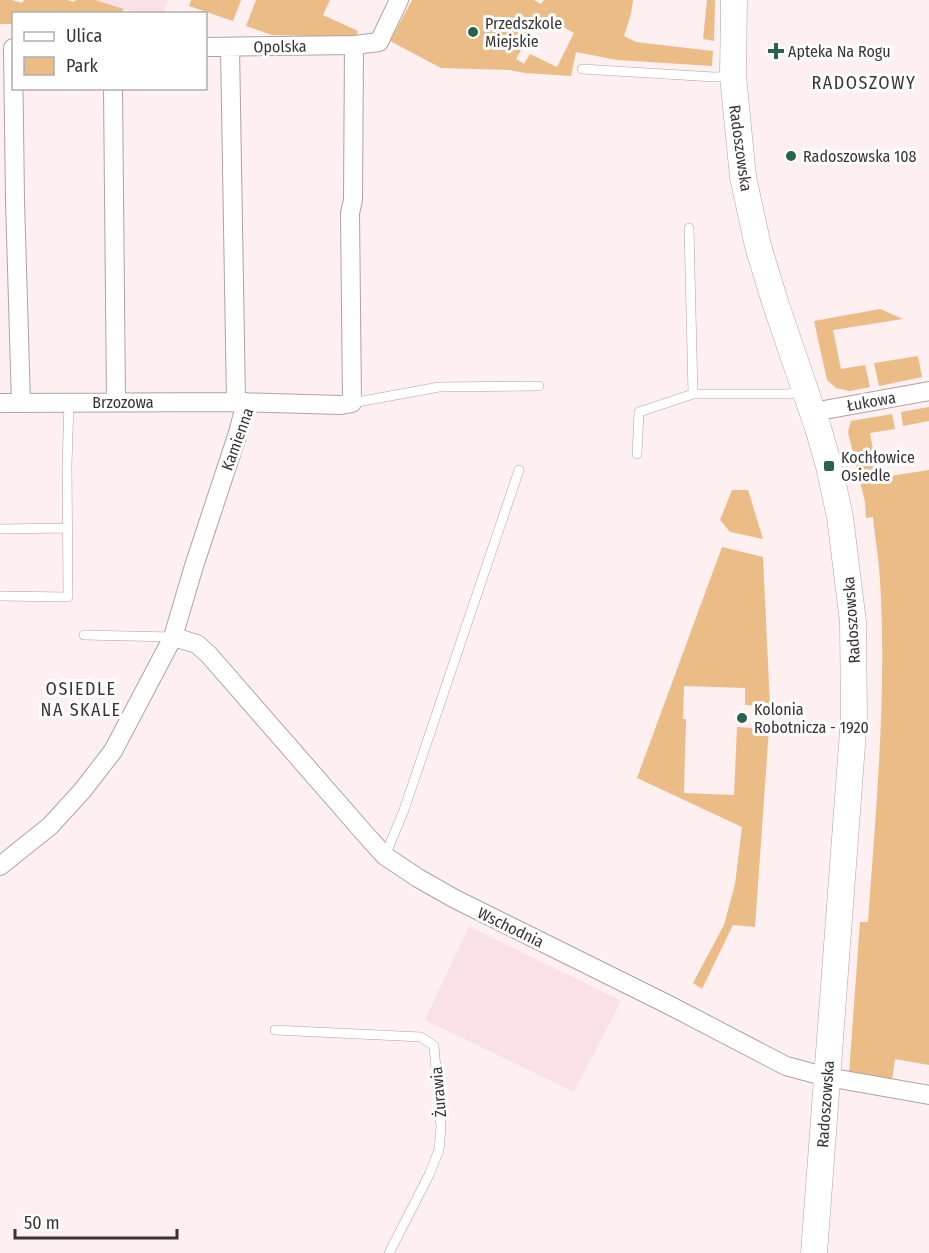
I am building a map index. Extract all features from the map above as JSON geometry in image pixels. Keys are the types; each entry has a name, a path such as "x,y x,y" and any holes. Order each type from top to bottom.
{"street":[{"path":"352,403 350,213 353,200 354,45 379,42 399,0"},
{"name":"Radoszowska","path":"735,0 733,76 743,177 758,246 829,466 840,517 854,622 854,718 814,1253"},
{"name":"Opolska","path":"207,47 354,45"},
{"path":"230,47 241,402"},
{"path":"13,90 21,403"},
{"path":"113,90 116,402"},
{"name":"Łukowa","path":"809,401 929,391"},
{"name":"Kamienna","path":"0,866 18,854 50,826 82,791 113,751 173,637 241,402 341,405 352,403"},
{"name":"Brzozowa","path":"0,403 241,402"},
{"name":"Wschodnia","path":"173,637 197,644 209,655 385,856 418,878 455,899 786,1066 827,1077 929,1095"}],"lane":[{"path":"582,69 714,77 733,76"},
{"path":"689,228 693,394"},
{"path":"352,403 439,387 539,386"},
{"path":"637,454 639,412 693,394 788,394 809,401"},
{"path":"0,596 68,597 69,403"},
{"path":"385,856 404,810 519,470"},
{"path":"0,529 68,528"},
{"path":"84,634 173,637"},
{"name":"Żurawia","path":"275,1030 421,1037 434,1046 441,1127 439,1150 429,1175 389,1253"}],"shaded area":[{"path":"95,0 168,0 164,12 134,12"},
{"path":"469,926 621,1001 574,1092 425,1020"}],"green space":[{"path":"0,0 22,3 24,0 74,2 76,0 95,0 124,9 122,12 12,12 12,24 0,24"},
{"path":"191,0 241,0 233,21 189,6"},
{"path":"256,0 330,0 323,15 358,31 356,37 272,35 246,26"},
{"name":"Przedszkole Miejskie","path":"412,0 534,0 541,4 544,0 633,0 624,36 636,42 713,51 712,66 617,60 576,52 571,76 509,70 441,68 390,41","holes":["539,19 548,24 556,23 574,33 557,67 530,54 524,64 516,59"]},
{"path":"707,0 715,0 714,41 703,39"},
{"path":"880,309 903,319 833,330 841,369 865,365 870,387 850,391 836,388 827,380 814,321"},
{"path":"918,356 922,377 879,386 874,363"},
{"path":"929,407 929,421 903,426 901,412"},
{"path":"892,414 895,429 870,433 878,478 929,470 929,1065 895,1059 892,1080 849,1074 860,922 868,922 880,751 882,623 873,517 866,518 865,502 848,432 851,421"},
{"path":"732,490 748,490 763,539 730,532 720,520"},
{"path":"722,547 763,557 770,706 745,705 745,688 684,686 683,719 686,719 684,793 734,795 737,727 769,729 755,927 733,925 702,989 693,983 724,925 735,884 742,827 637,778"}],"place":[{"name":"Przedszkole Miejskie","path":"473,32"},
{"name":"Apteka Na Rogu","path":"776,51"},
{"name":"Radoszowska 108","path":"791,156"},
{"name":"Kochłowice Osiedle","path":"829,466"},
{"name":"Kolonia Robotnicza - 1920","path":"742,718"}],"district":[{"name":"RADOSZOWY","path":"864,83"},
{"name":"OSIEDLE NA SKALE","path":"81,699"}]}
